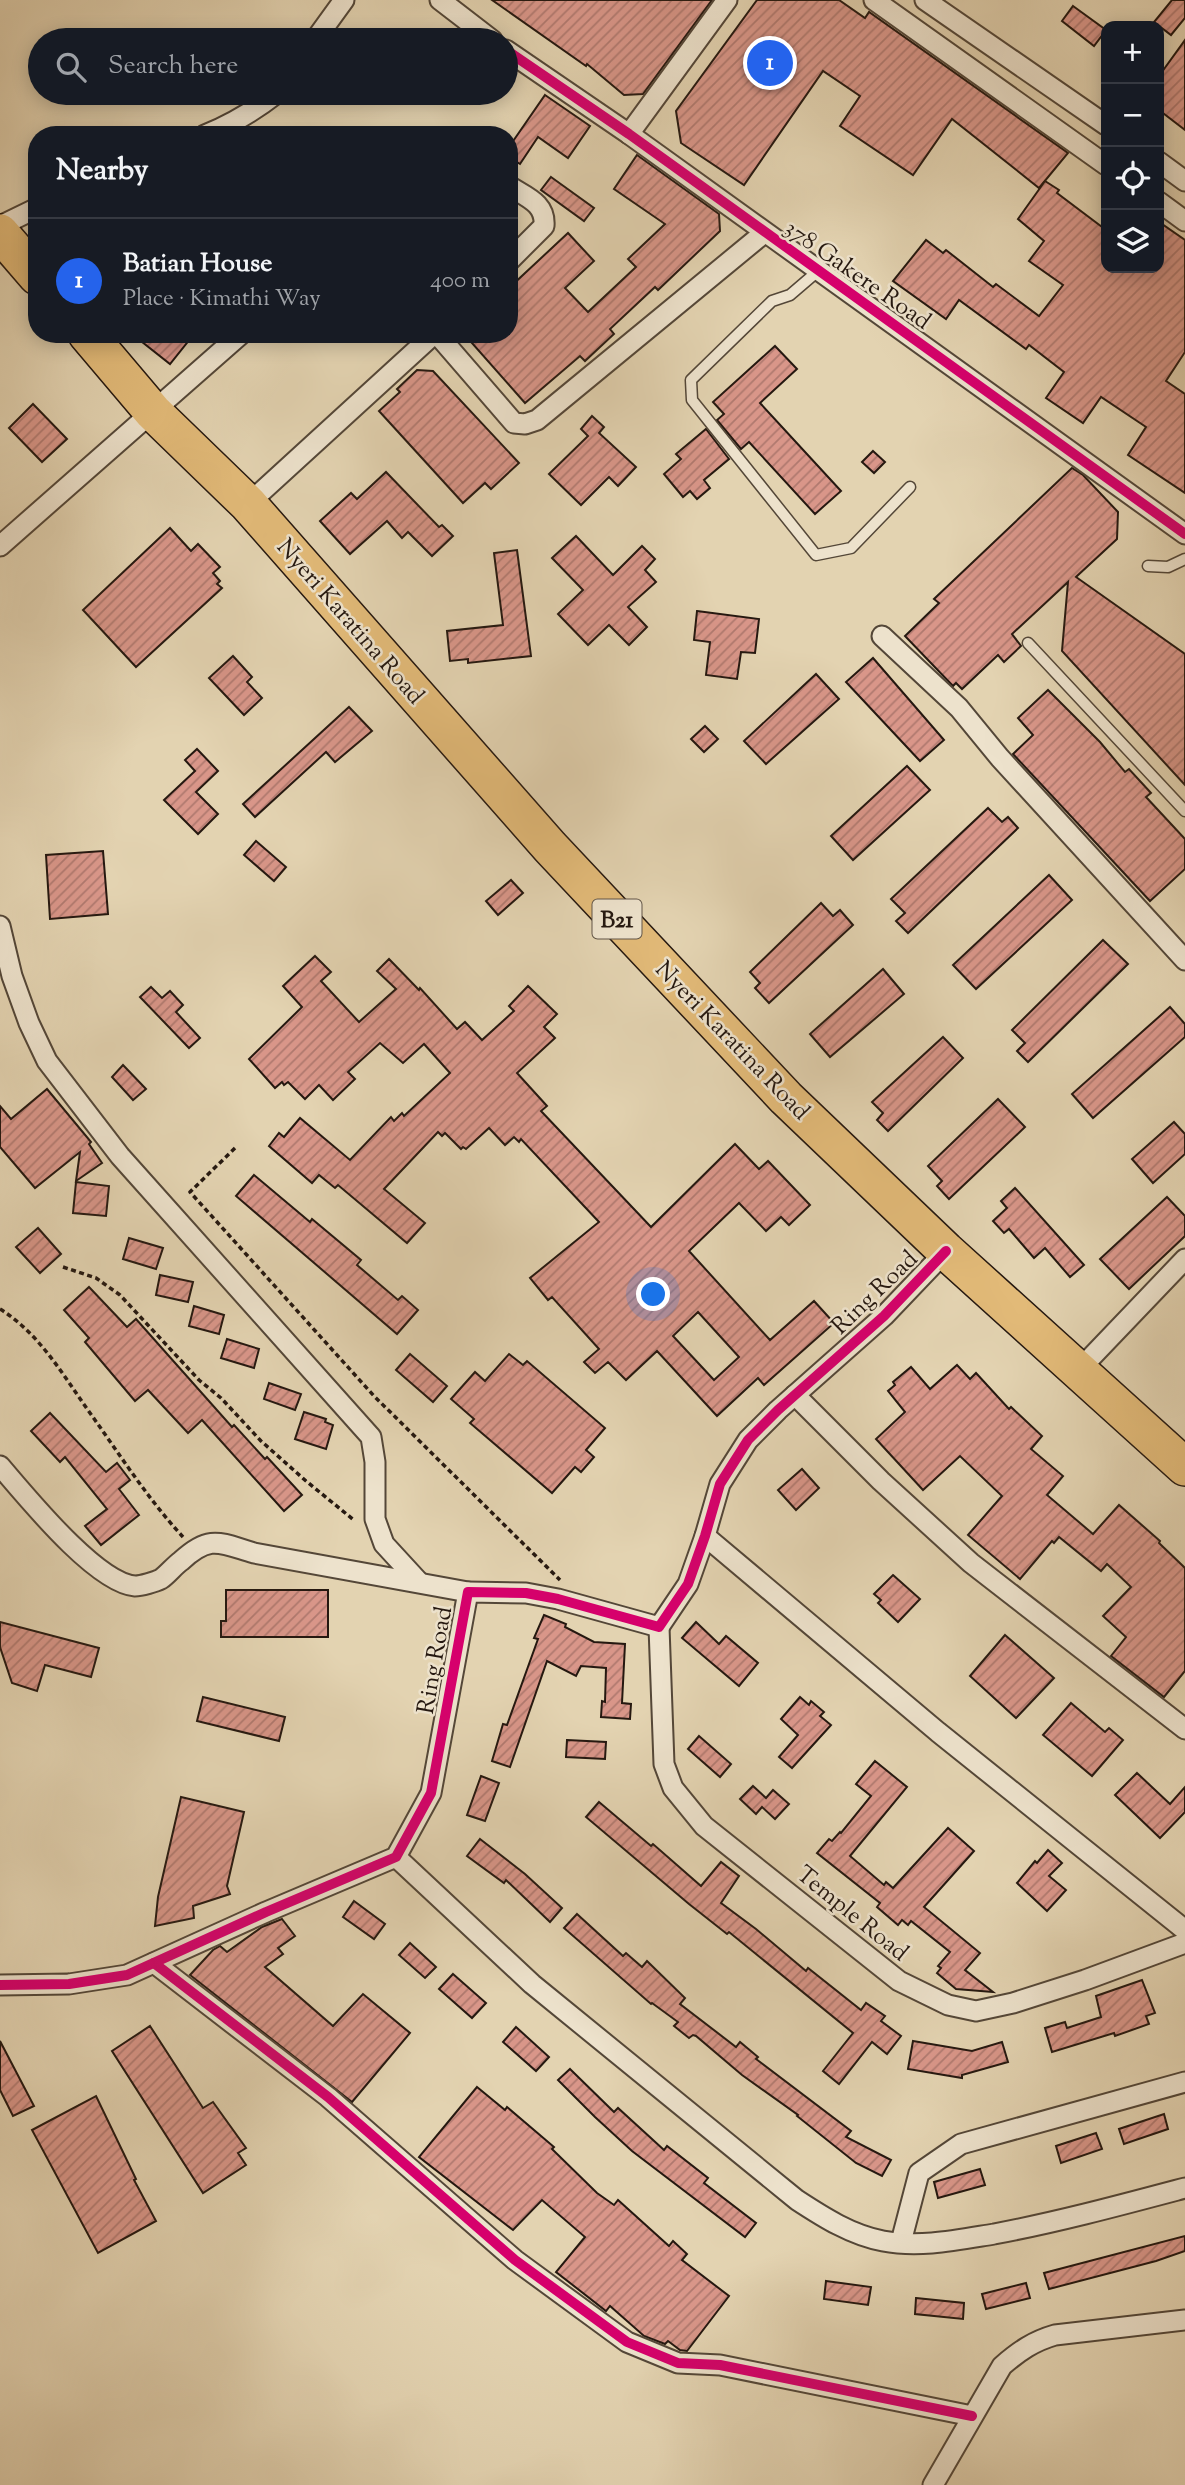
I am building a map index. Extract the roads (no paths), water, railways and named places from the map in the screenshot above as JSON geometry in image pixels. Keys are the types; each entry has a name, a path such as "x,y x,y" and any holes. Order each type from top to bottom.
{"highway":[{"path":"0,233 28,266"},
{"name":"Nyeri Karatina Road","path":"95,343 153,412 248,504 463,751 786,1098 946,1251 1185,1467"}],"street":[{"path":"324,28 344,0"},
{"path":"440,0 476,28"},
{"path":"629,134 727,0"},
{"path":"873,0 1101,161"},
{"path":"925,0 1101,122"},
{"name":"378 Gakere Road","path":"518,58 629,134 1185,534"},
{"path":"226,126 262,105"},
{"path":"1164,166 1185,181"},
{"path":"518,192 542,208 545,217 544,226 518,252"},
{"path":"1164,206 1185,221"},
{"path":"0,226 28,212"},
{"path":"443,343 514,423 525,425 537,420 764,233"},
{"path":"0,546 231,343"},
{"path":"248,504 425,343"},
{"path":"883,636 959,708 1000,758 1185,960"},
{"path":"0,926 12,976 29,1023 47,1061 120,1156 370,1437 375,1462 375,1519 384,1544 418,1581"},
{"name":"Ring Road","path":"396,1857 431,1793 468,1592 526,1593 558,1599 659,1627 688,1584 720,1484 748,1440 884,1315 946,1251"},
{"path":"1079,1370 1185,1259"},
{"path":"795,1395 881,1481 971,1563 1185,1729"},
{"path":"0,1466 60,1535 114,1578 136,1586 160,1580 194,1549 209,1542 468,1592"},
{"path":"705,1536 938,1732 1185,1930"},
{"name":"Temple Road","path":"659,1627 664,1764 673,1788 704,1826 899,1982 939,2001 975,2011 1013,2003 1085,1980 1185,1943"},
{"path":"0,1985 69,1984 127,1975 396,1857 533,1984 797,2200 838,2225 859,2234 884,2241 938,2244 1051,2223 1185,2188"},
{"path":"154,1963 328,2097 515,2260 626,2342 678,2363 720,2365 972,2416"},
{"path":"901,2242 919,2173 961,2144 1185,2082"},
{"path":"933,2485 1002,2366 1036,2340 1055,2334 1185,2320"}],"lane":[{"path":"818,271 790,295 772,301 691,380 692,400 816,555 851,548 910,487"},
{"path":"1148,566 1168,567 1185,559"},
{"path":"1028,643 1185,811"}],"place":[{"name":"Batian House","path":"770,63"}]}
